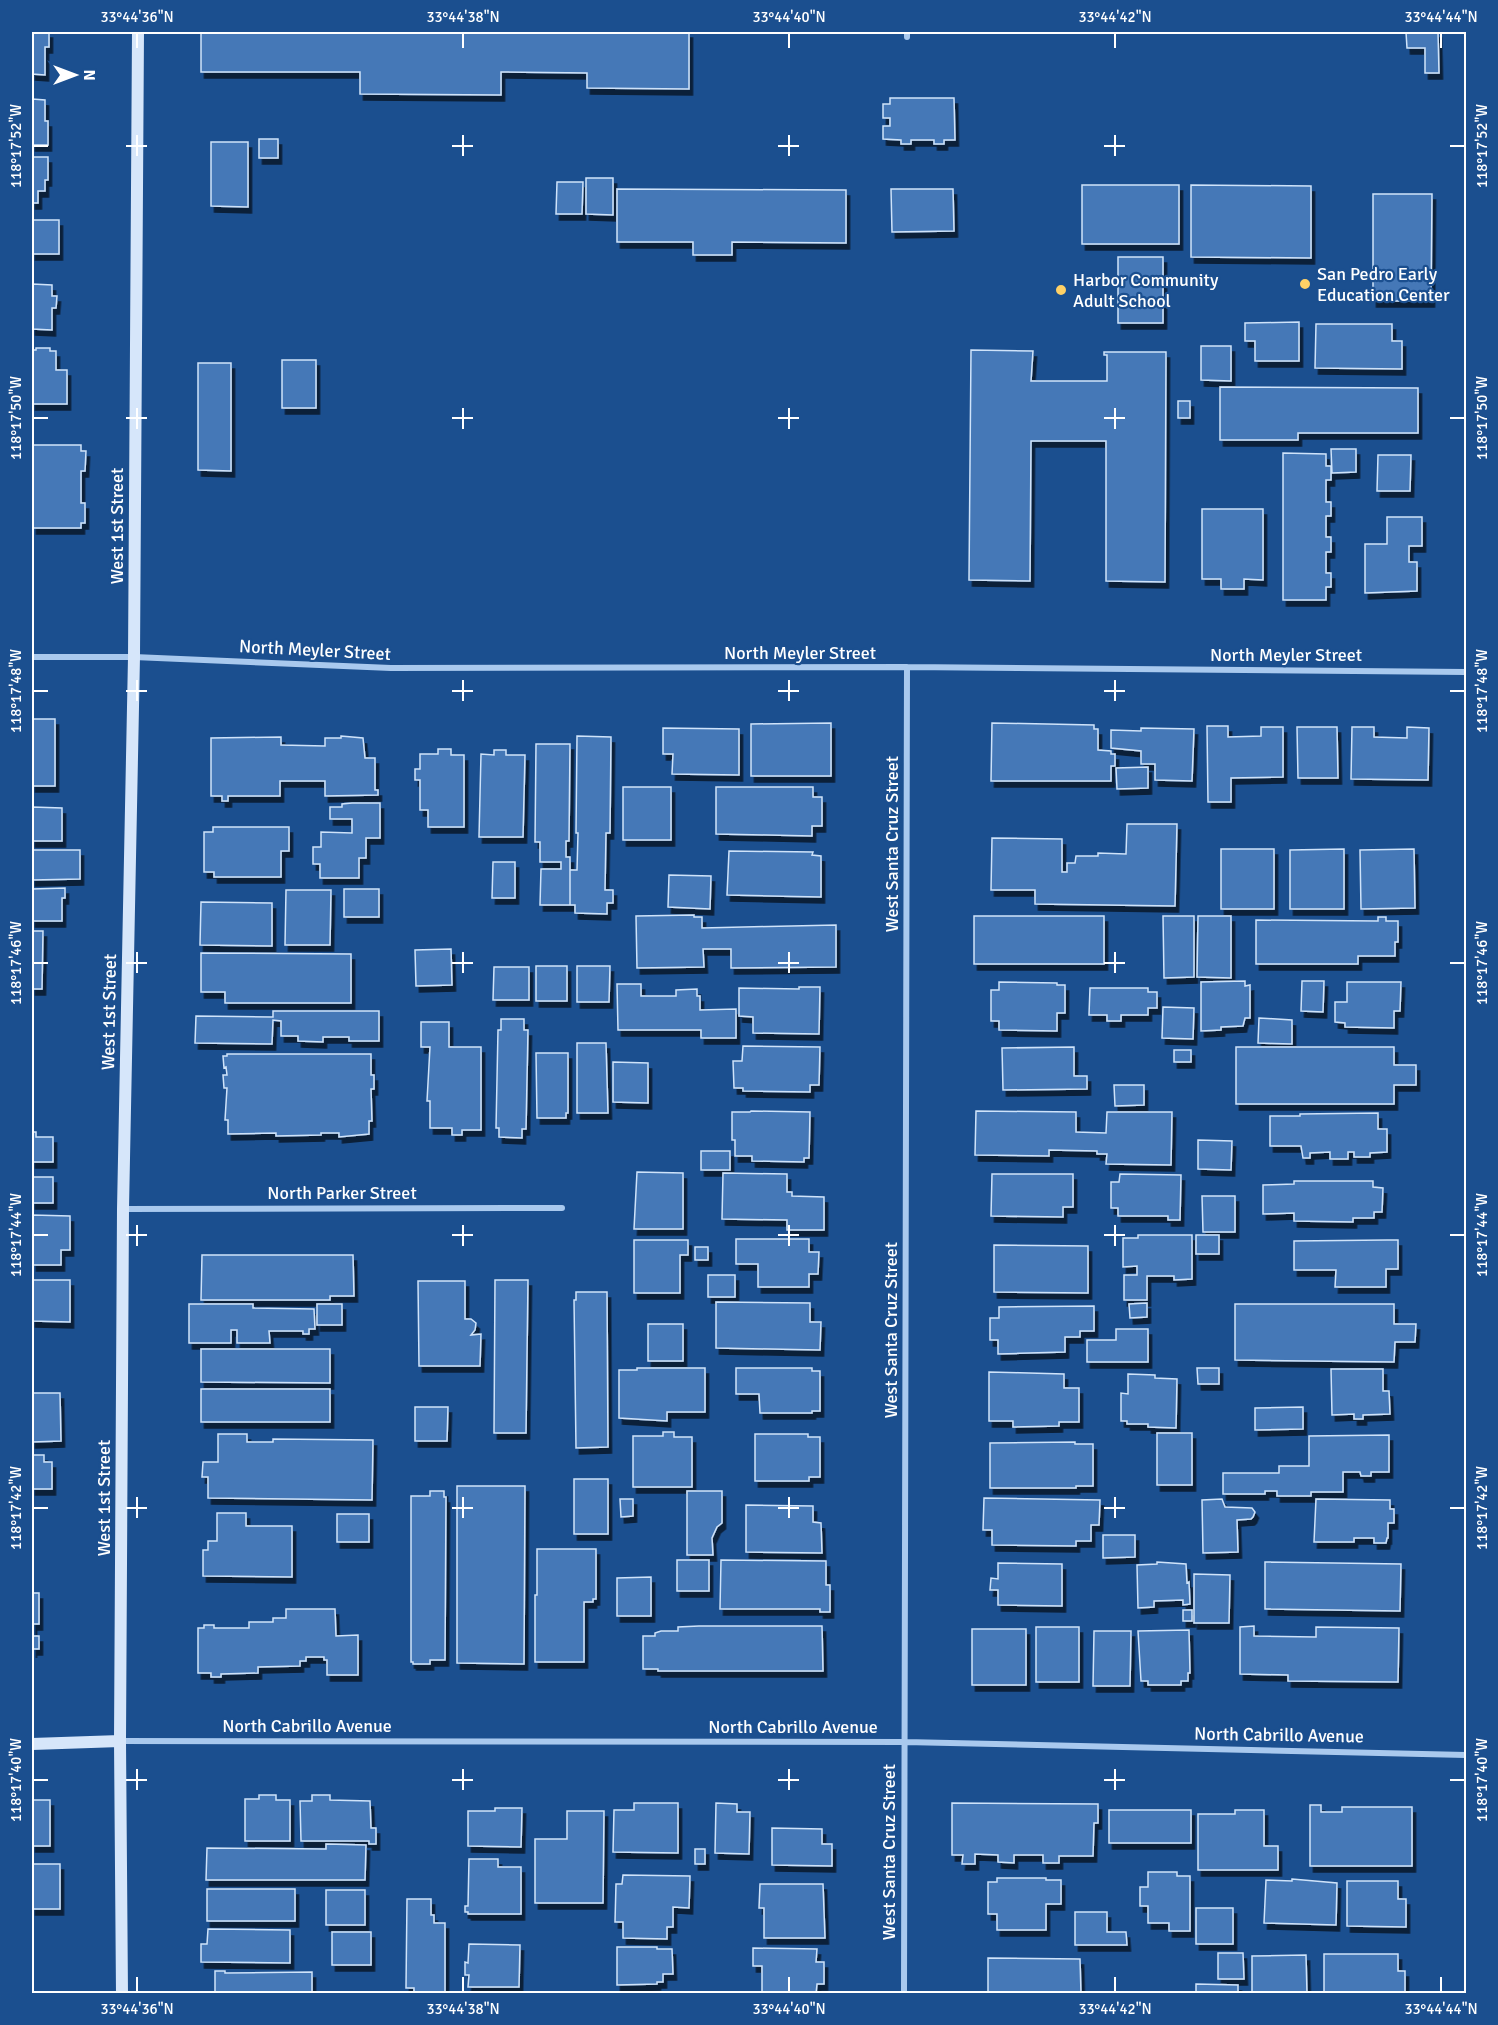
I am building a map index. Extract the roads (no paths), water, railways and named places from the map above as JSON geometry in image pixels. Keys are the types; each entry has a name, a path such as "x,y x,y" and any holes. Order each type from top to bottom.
{"street":[{"name":"West 1st Street","path":"122,1994 120,1741 123,1209 134,657 138,32"},
{"name":"North Meyler Street","path":"32,657 134,657 391,668 907,667 1467,672"},
{"name":"West Santa Cruz Street","path":"904,1994 907,667"},
{"name":"North Parker Street","path":"123,1209 562,1208"},
{"name":"North Cabrillo Avenue","path":"120,1741 905,1742 1467,1755"},
{"path":"32,1744 120,1741"}],"place":[{"name":"San Pedro Early Education Center","path":"1305,284"},
{"name":"Harbor Community Adult School","path":"1061,290"}]}
